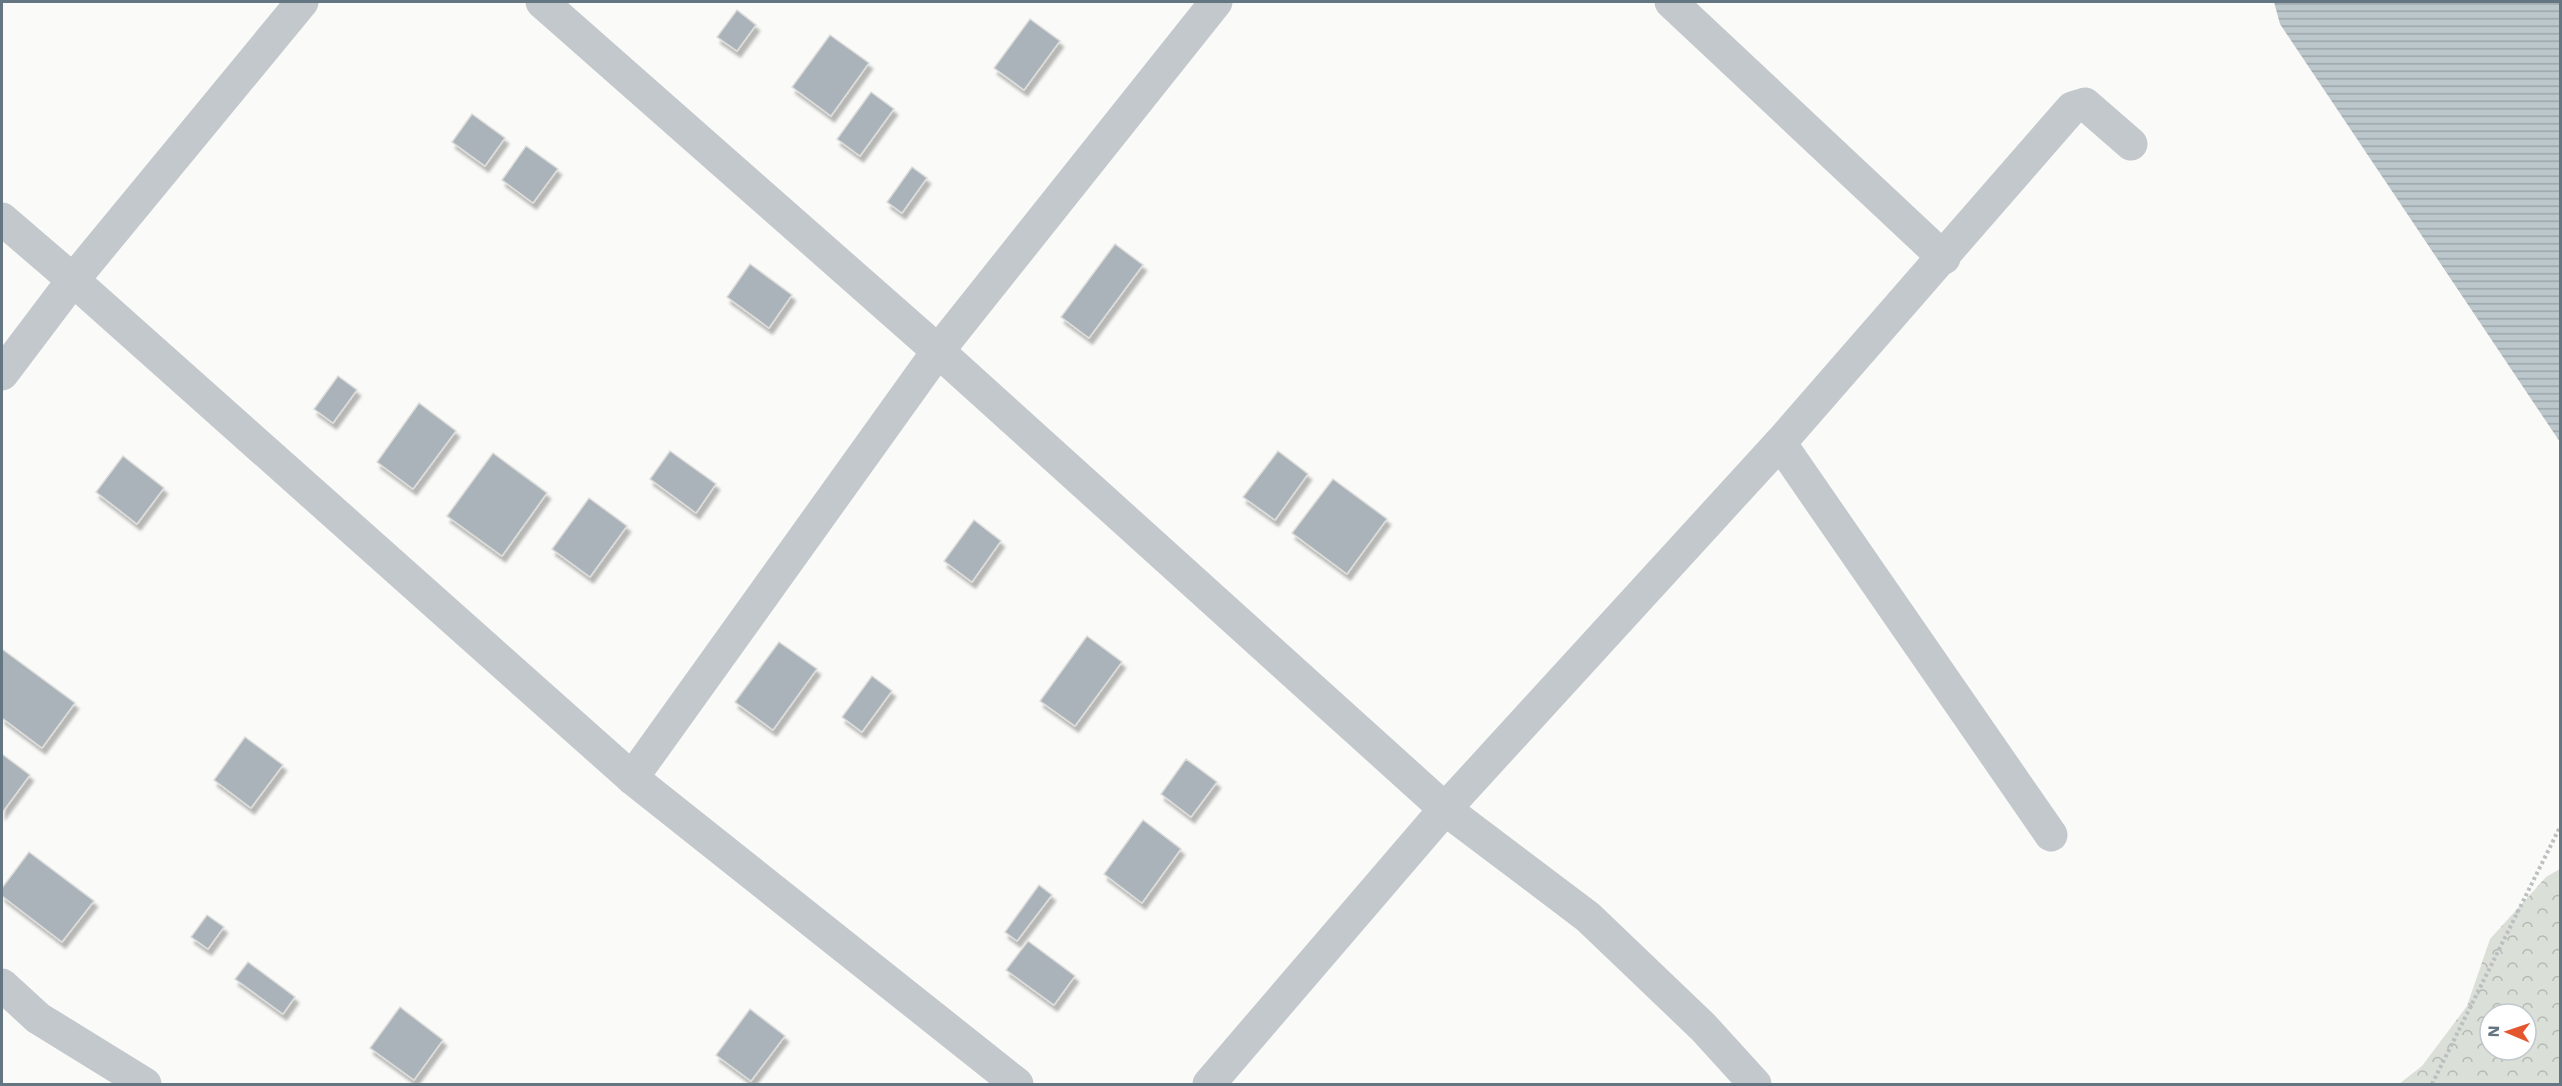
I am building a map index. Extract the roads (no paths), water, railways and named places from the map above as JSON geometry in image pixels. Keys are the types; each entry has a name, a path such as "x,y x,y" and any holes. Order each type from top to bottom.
{"street":[{"path":"2,374 74,280 302,2"},
{"path":"542,2 938,351 1445,809 1588,917 1703,1027 1755,1084"},
{"path":"632,778 938,351 1216,2"},
{"path":"1671,2 1944,258"},
{"path":"1209,1084 1445,809 1780,443 1944,258 2072,108 2085,104 2131,144"},
{"path":"2,219 74,280 632,778 1017,1084"},
{"path":"1780,443 2051,835"},
{"path":"2,985 38,1018 145,1084"},
{"path":"2,1008 38,1018"}]}
